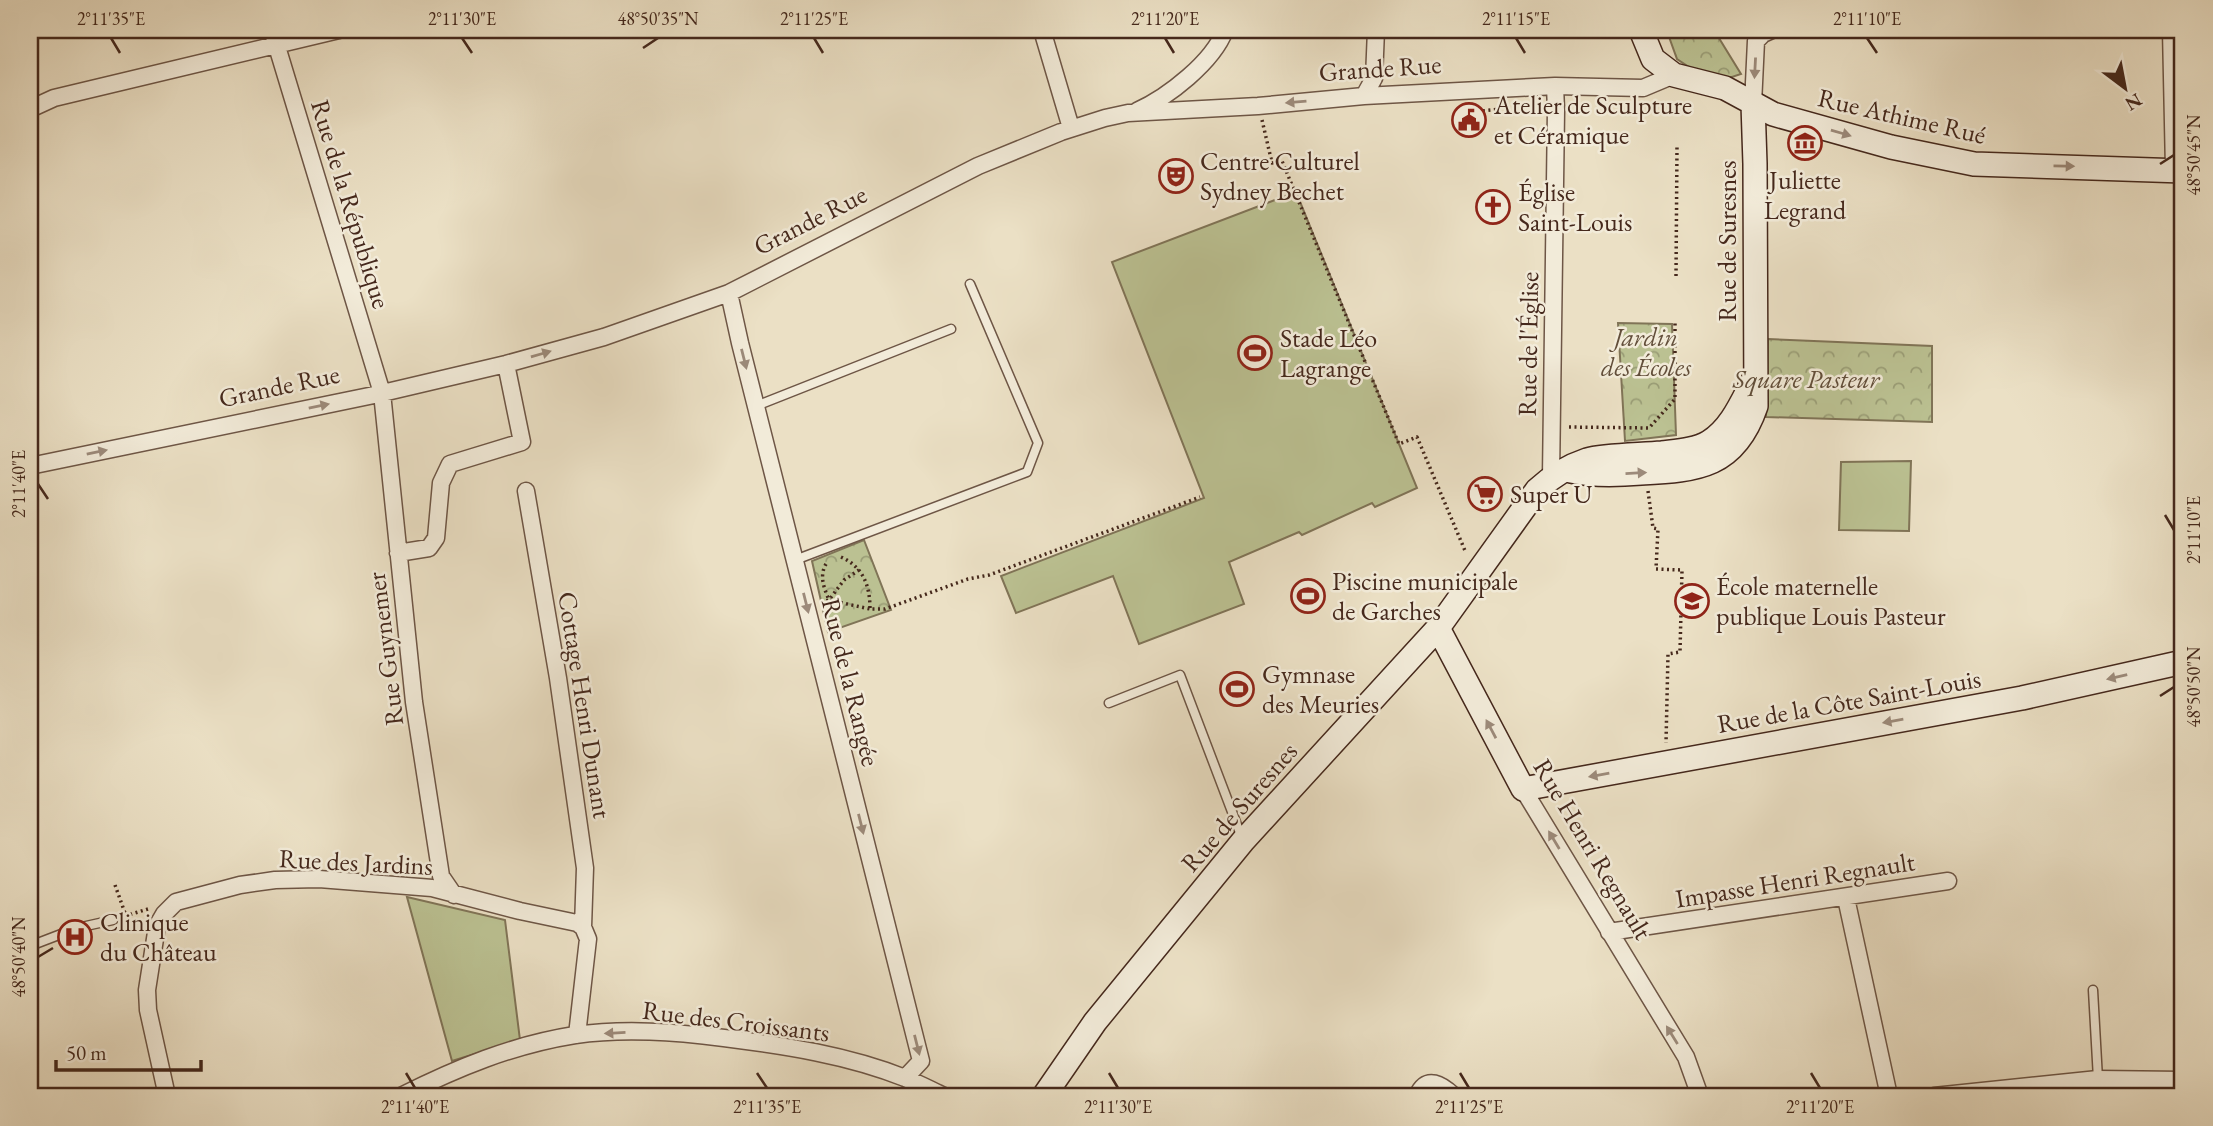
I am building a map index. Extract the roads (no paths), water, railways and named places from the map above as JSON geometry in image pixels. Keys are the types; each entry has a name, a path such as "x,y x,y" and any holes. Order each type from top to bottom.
{"street":[{"path":"30,109 54,98 275,38 338,30"},
{"path":"1042,30 1071,128"},
{"path":"1128,113 1150,104 1199,66 1217,47 1225,30"},
{"path":"1364,96 1374,78 1376,30"},
{"path":"1641,30 1653,59 1674,75"},
{"path":"1660,30 1659,41 1674,75"},
{"path":"2171,30 2179,170"},
{"path":"1753,104 1756,41 1767,32"},
{"name":"Rue de la République","path":"275,38 382,393"},
{"name":"Grande Rue","path":"30,466 382,393 506,364 604,337 729,293 978,166 1071,128 1128,113 1555,86 1643,88 1674,75"},
{"name":"Rue Athime Rué","path":"1674,75 1725,88 1773,114 1891,147 1974,164 2179,170"},
{"name":"Rue de l'Église","path":"1555,86 1552,426 1560,473"},
{"name":"Rue de Suresnes","path":"1044,1096 1095,1022 1243,841 1437,628 1537,490 1560,473 1588,460 1675,451 1700,456 1741,405 1755,377 1753,104"},
{"name":"Rue de la Rangée","path":"729,293 921,1061 905,1078"},
{"path":"398,553 429,548 436,537 441,483 450,464 522,442 506,364"},
{"name":"Rue Guynemer","path":"382,393 414,702 441,876 454,895"},
{"name":"Cottage Henri Dunant","path":"526,491 558,678 585,867 583,927"},
{"name":"Rue Henri Regnault","path":"1437,628 1523,789 1686,1057 1700,1096"},
{"name":"Rue de la Côte Saint-Louis","path":"1523,789 2022,698 2183,662"},
{"name":"Rue des Jardins","path":"167,1096 148,1010 147,990 157,926 171,906 188,898 240,885 275,880 319,879 414,885 570,921 583,927"},
{"name":"Impasse Henri Regnault","path":"1609,932 1948,881"},
{"path":"1846,898 1889,1096"},
{"path":"577,1035 588,939 583,927"},
{"name":"Rue des Croissants","path":"401,1096 485,1057 577,1035 645,1031 780,1045 847,1059 905,1078 944,1096"},
{"path":"1934,1096 2098,1079 2183,1080"},
{"path":"1417,1096 1427,1084 1435,1083 1454,1096"}],"lane":[{"path":"794,560 1027,472 1038,443 970,284"},
{"path":"756,406 951,329"},
{"path":"1109,703 1180,675 1243,841"},
{"path":"30,946 84,926 113,920"},
{"path":"2093,990 2098,1079"}],"place":[{"name":"Atelier de Sculpture et Céramique","path":"1469,120"},
{"name":"Juliette Legrand","path":"1805,143"},
{"name":"Centre Culturel Sydney Bechet","path":"1176,176"},
{"name":"Église Saint-Louis","path":"1493,207"},
{"name":"Stade Léo Lagrange","path":"1255,353"},
{"name":"Super U","path":"1485,494"},
{"name":"Piscine municipale de Garches","path":"1308,596"},
{"name":"École maternelle publique Louis Pasteur","path":"1692,601"},
{"name":"Gymnase des Meuries","path":"1237,689"},
{"name":"Clinique du Château","path":"75,937"}],"park label":[{"name":"Jardin des Écoles","path":"1646,352"},
{"name":"Square Pasteur","path":"1806,379"}]}
